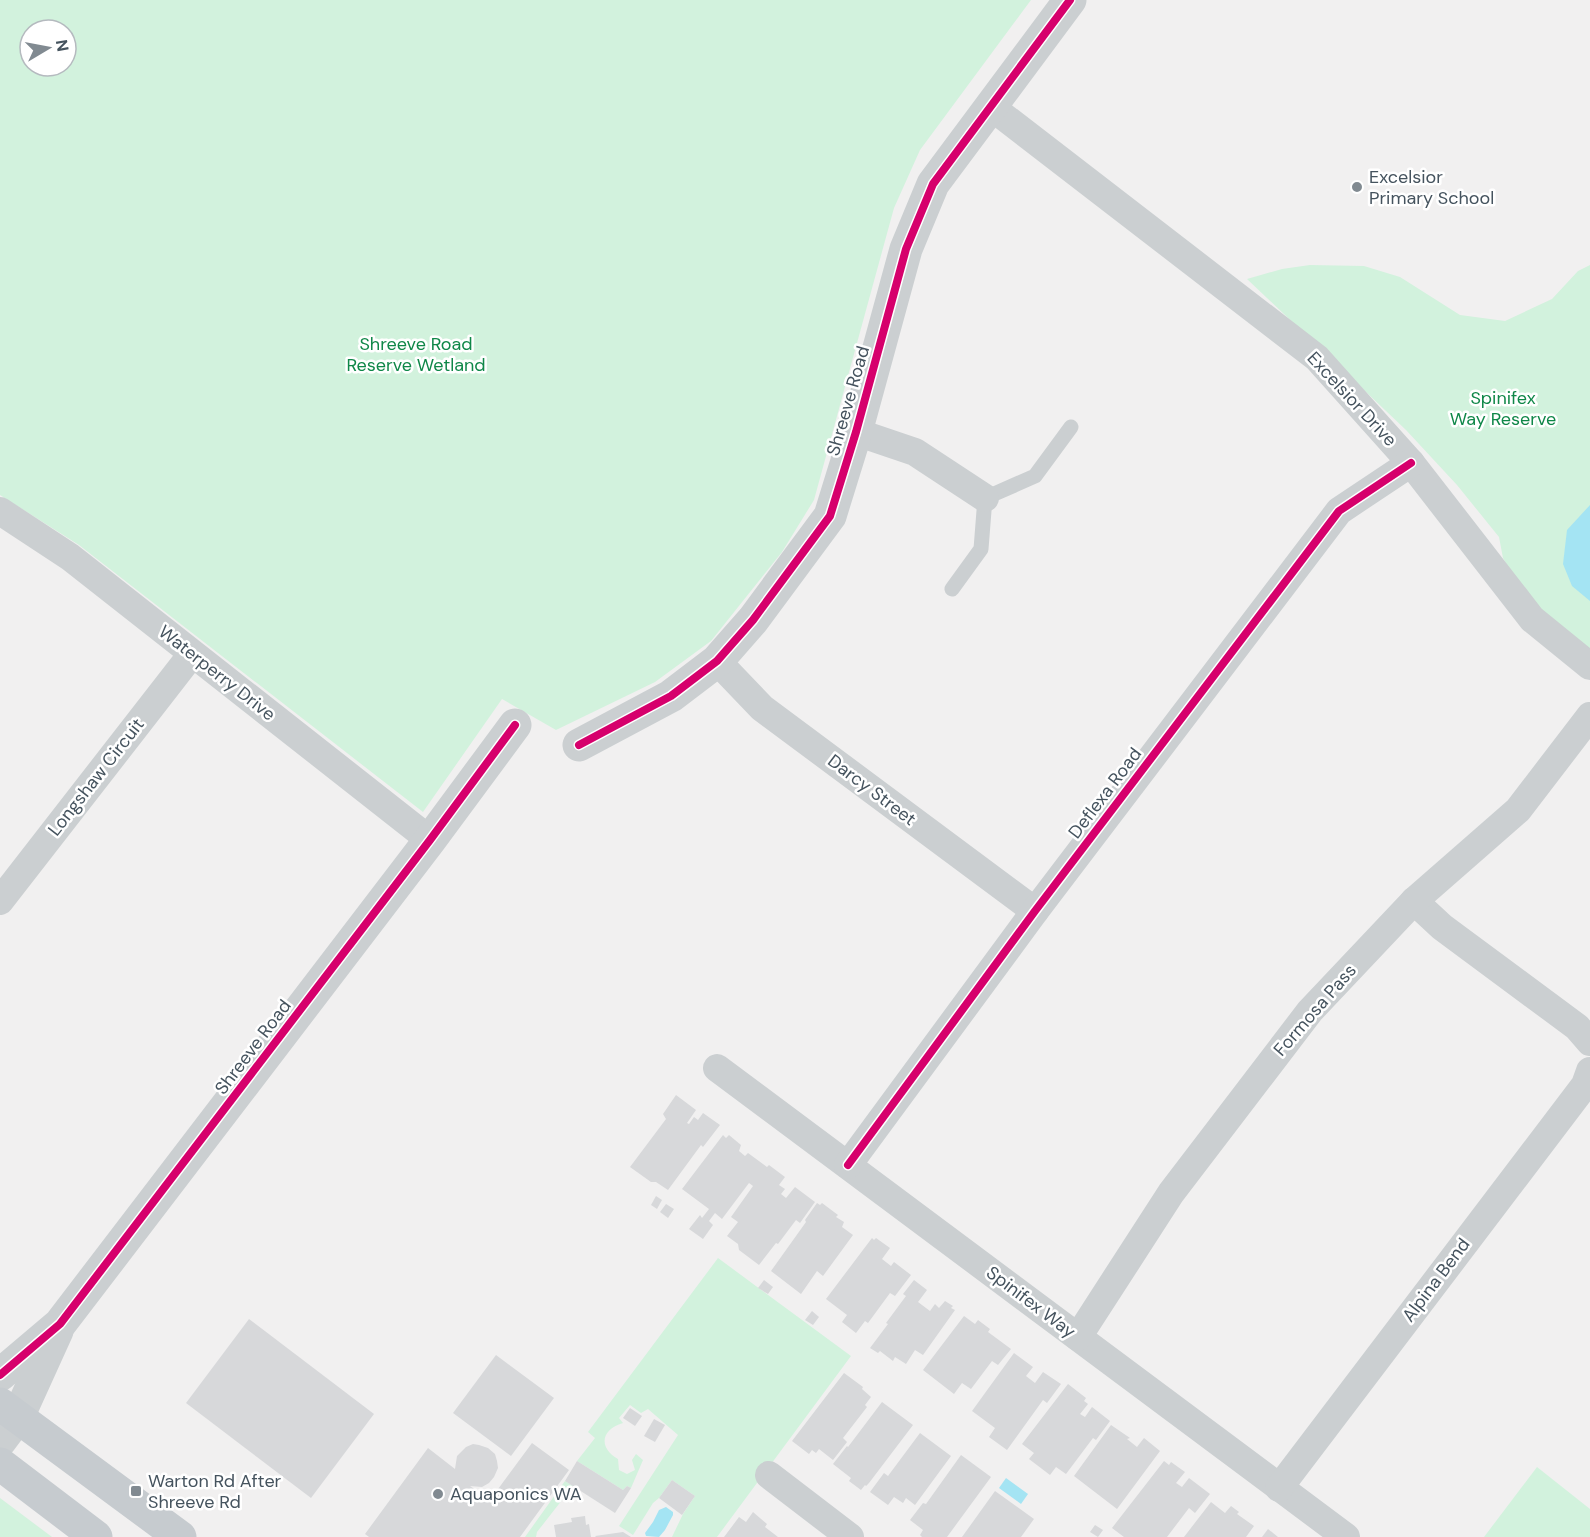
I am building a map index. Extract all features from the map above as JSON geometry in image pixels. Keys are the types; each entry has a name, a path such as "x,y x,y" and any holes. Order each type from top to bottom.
{"main road":[{"path":"6,1421 180,1537"},
{"path":"0,1464 96,1537"}],"street":[{"name":"Shreeve Road","path":"579,745 671,696 717,661 753,621 830,516 856,432 906,249 933,184 1070,0"},
{"name":"Excelsior Drive","path":"990,106 1317,358 1411,463 1532,619 1590,666"},
{"path":"856,432 915,452 985,498"},
{"name":"Deflexa Road","path":"848,1165 1035,910 1339,511 1411,463"},
{"name":"Waterperry Drive","path":"0,511 70,557 430,840"},
{"name":"Longshaw Circuit","path":"0,901 192,654"},
{"name":"Darcy Street","path":"717,661 762,708 1035,910"},
{"name":"Formosa Pass","path":"1078,1337 1171,1192 1310,1011 1414,901 1518,810 1590,716"},
{"name":"Shreeve Road","path":"6,1421 60,1324 430,840 515,725"},
{"path":"1414,901 1442,927 1577,1027 1590,1042"},
{"name":"Spinifex Way","path":"717,1068 1346,1537"},
{"name":"Alpina Bend","path":"1279,1488 1585,1085 1590,1071"},
{"name":"Shreeve Road","path":"0,1375 60,1324"},
{"path":"769,1475 850,1537"}],"lane":[{"path":"952,589 981,549 985,498 1035,476 1071,427"}],"green space":[{"name":"Shreeve Road Reserve Wetland","path":"0,0 1031,0 920,150 894,208 814,500 782,552 711,641 655,682 556,730 502,699 423,812 79,545 0,495"},
{"name":"Spinifex Way Reserve","path":"1310,265 1364,266 1400,277 1460,315 1505,321 1552,299 1578,271 1590,265 1590,657 1530,606 1503,558 1499,537 1457,485 1406,430 1247,279 1282,269"},
{"path":"718,1258 851,1356 717,1537 672,1537 695,1496 672,1480 653,1503 633,1535 619,1526 678,1435 648,1409 641,1413 630,1405 619,1418 623,1423 606,1434 605,1444 607,1450 618,1459 619,1470 627,1474 635,1470 632,1460 636,1454 643,1460 631,1488 627,1486 623,1490 577,1461 595,1438 588,1432"},
{"path":"1537,1467 1590,1509 1590,1537 1484,1537"},
{"path":"565,1481 573,1486 537,1532 536,1537 525,1537"},
{"path":"0,1498 52,1537 0,1537"}],"water":[{"path":"1590,505 1590,601 1572,586 1563,564 1567,530"},
{"path":"1006,1478 1028,1494 1021,1504 999,1488"},
{"path":"666,1507 673,1512 673,1515 665,1530 659,1537 646,1536 645,1533 659,1510"}],"building":[{"path":"676,1095 696,1110 687,1123 689,1124 694,1117 698,1120 703,1113 720,1125 703,1147 701,1145 668,1190 656,1182 651,1182 630,1167 666,1119 663,1114"},
{"path":"723,1135 726,1138 729,1135 741,1145 739,1151 745,1156 748,1153 785,1177 779,1185 785,1189 781,1194 786,1198 795,1187 815,1202 800,1223 796,1220 759,1265 739,1250 738,1244 727,1236 738,1222 731,1217 753,1186 749,1183 722,1219 715,1213 709,1221 713,1225 703,1239 689,1229 700,1215 702,1218 709,1209 682,1189"},
{"path":"656,1196 662,1200 657,1209 651,1205"},
{"path":"817,1203 820,1205 822,1203 838,1215 836,1217 844,1222 842,1227 853,1235 823,1276 817,1271 801,1294 771,1271"},
{"path":"666,1204 674,1209 668,1218 660,1212"},
{"path":"872,1238 874,1240 876,1238 890,1248 882,1259 891,1266 894,1262 911,1275 895,1296 890,1293 868,1323 865,1321 856,1333 842,1322 847,1315 826,1299"},
{"path":"764,1280 773,1287 768,1294 758,1288"},
{"path":"914,1280 927,1290 918,1302 930,1311 935,1304 939,1308 945,1301 955,1310 923,1355 915,1350 906,1364 895,1357 893,1361 880,1351 878,1353 870,1348 888,1324 886,1323 906,1296 903,1294"},
{"path":"812,1311 819,1317 813,1325 805,1320"},
{"path":"964,1316 975,1324 978,1320 990,1329 988,1332 1011,1349 998,1365 992,1361 971,1389 962,1383 954,1394 923,1370"},
{"path":"249,1319 374,1414 311,1498 186,1403"},
{"path":"1014,1353 1033,1367 1026,1376 1035,1383 1043,1372 1061,1384 1047,1403 1043,1400 1007,1450 989,1437 995,1428 972,1411"},
{"path":"496,1355 554,1398 511,1456 453,1413"},
{"path":"844,1373 863,1387 862,1389 871,1397 865,1405 867,1407 843,1438 847,1442 833,1460 819,1449 816,1453 812,1450 809,1454 792,1441"},
{"path":"1068,1384 1086,1398 1084,1401 1088,1404 1080,1414 1085,1417 1092,1407 1110,1421 1096,1440 1093,1438 1066,1474 1056,1467 1050,1475 1029,1459 1034,1453 1022,1444"},
{"path":"882,1402 913,1425 869,1483 861,1490 849,1481 851,1478 833,1464"},
{"path":"630,1408 642,1416 635,1426 623,1418"},
{"path":"654,1419 665,1425 655,1442 644,1436"},
{"path":"1111,1425 1130,1438 1127,1439 1137,1447 1144,1438 1160,1451 1117,1509 1074,1476"},
{"path":"920,1433 951,1456 915,1505 906,1498 903,1503 894,1497 888,1505 870,1492 884,1473 888,1476"},
{"name":"Aquaponics WA","path":"532,1443 569,1470 520,1537 369,1537 365,1534 428,1448 455,1469 457,1456 466,1447 473,1444 488,1448 495,1454 497,1461 498,1468 494,1477 482,1487 470,1486 490,1500"},
{"path":"961,1455 991,1477 947,1537 922,1537 920,1535 923,1530 910,1520 923,1503 926,1504"},
{"path":"577,1461 623,1490 627,1486 631,1488 615,1513 565,1481"},
{"path":"1164,1461 1169,1465 1171,1462 1185,1472 1176,1483 1182,1487 1189,1478 1210,1494 1195,1513 1189,1508 1167,1537 1124,1537 1112,1528"},
{"path":"672,1480 695,1496 682,1515 659,1498"},
{"path":"995,1491 1034,1519 1021,1537 962,1537"},
{"path":"1211,1502 1225,1513 1231,1506 1239,1512 1237,1514 1254,1526 1246,1537 1184,1537"},
{"path":"753,1512 767,1524 765,1527 778,1537 724,1537 739,1517 746,1522"},
{"path":"585,1516 591,1537 556,1537 554,1525 572,1522 571,1518"},
{"path":"1095,1525 1103,1530 1098,1537 1090,1532"},
{"path":"1268,1529 1278,1537 1262,1537"},
{"path":"623,1532 631,1537 595,1536"}],"cycle path":[{"path":"579,745 671,696 717,661 753,620 830,516 856,432 906,249 933,184 1070,0"},
{"path":"848,1165 1035,911 1339,511 1411,463"},
{"path":"0,1375 60,1324 430,840 515,725"}],"place":[{"name":"Excelsior Primary School","path":"1357,187"},
{"name":"Warton Rd After Shreeve Rd","path":"136,1491"},
{"name":"Aquaponics WA","path":"438,1494"}]}
